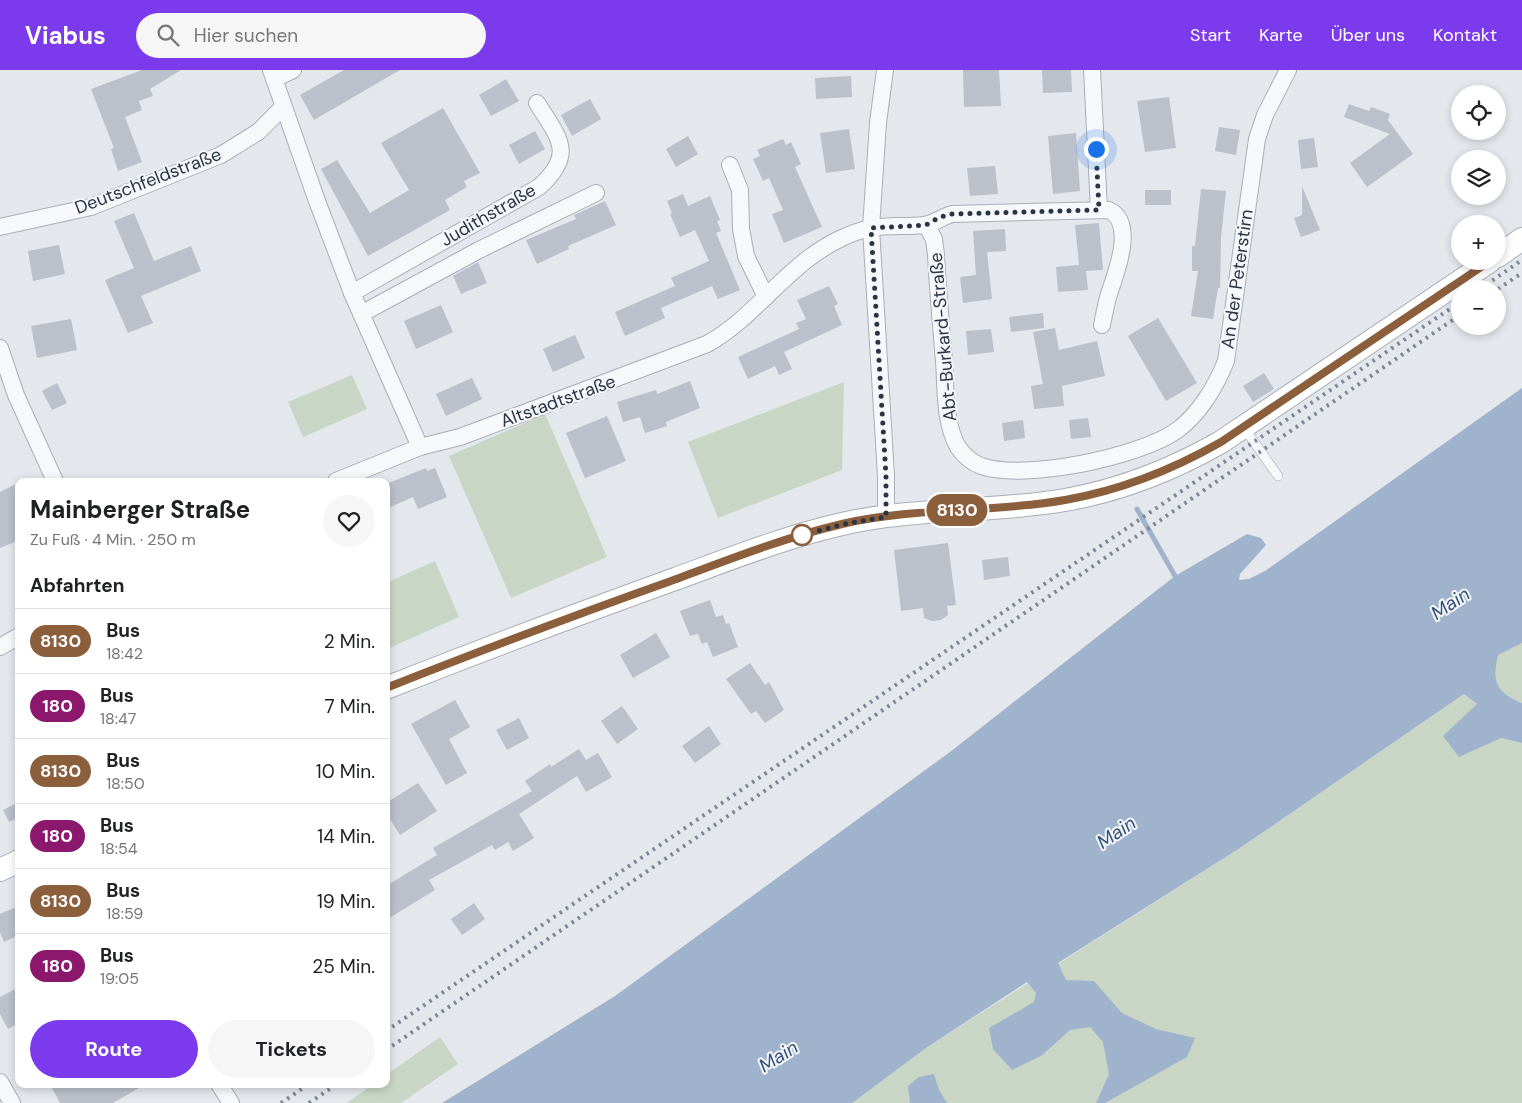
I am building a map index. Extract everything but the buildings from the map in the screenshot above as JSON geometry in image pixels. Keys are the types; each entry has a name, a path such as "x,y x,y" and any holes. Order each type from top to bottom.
{"main road":[{"path":"1506,250 1522,239"},
{"path":"390,686 584,612 763,547 844,524 886,517 1063,500 1100,493 1180,465 1244,428 1477,270"},
{"path":"0,870 15,863"}],"street":[{"path":"293,70 273,74 283,107 352,293 420,447"},
{"path":"885,70 878,123 871,228 886,476 886,517"},
{"path":"1092,70 1099,210 1109,210 1117,214 1121,220 1119,267 1109,295 1102,325"},
{"name":"An der Peterstirn","path":"1132,451 1159,440 1176,430 1204,401 1226,361 1257,139 1265,115 1288,70"},
{"name":"Judithstraße","path":"352,293 530,192 553,174 559,162 560,142 537,103"},
{"name":"Deutschfeldstraße","path":"0,227 91,207 221,155 258,132 283,107"},
{"path":"730,165 740,190 741,229 746,256 766,297"},
{"name":"Judithstraße","path":"361,314 479,250 596,193"},
{"name":"Altstadtstraße","path":"343,478 420,447 460,437 707,344 741,322 810,257 847,236 871,228 926,225 940,217 952,214 1099,210"},
{"name":"Abt-Burkard-Straße","path":"926,225 934,239 936,255 947,405 952,432 958,447 968,460 997,470 1020,470 1087,462 1132,451"},
{"path":"0,348 16,395 54,478"},
{"path":"0,647 15,638"},
{"path":"0,1082 12,1103"},
{"path":"222,1088 231,1103"}],"lane":[{"path":"1244,428 1278,476"}],"green space":[{"path":"352,375 367,409 303,437 288,402"},
{"path":"844,382 842,470 718,518 688,442"},
{"path":"545,414 607,557 511,598 449,456"},
{"path":"435,561 459,617 390,648 390,581"},
{"path":"1522,643 1522,703 1506,695 1501,690 1495,672 1497,655"},
{"path":"1464,694 1477,704 1501,738 1522,743 1522,1103 851,1103 926,1048 1240,848"},
{"path":"440,1037 458,1064 401,1103 347,1103 368,1088 390,1088 390,1072"}],"water":[{"name":"Main","path":"1522,388 1522,643 1498,655 1496,679 1501,690 1506,695 1522,703 1522,743 1501,738 1459,757 1443,736 1477,704 1464,694 1240,848 1058,963 1066,980 1094,981 1122,1013 1156,1029 1195,1038 1187,1057 1105,1103 1096,1103 1109,1074 1103,1042 1090,1027 1070,1030 1041,1056 1012,1070 993,1049 989,1028 1034,1002 1036,993 1027,982 926,1048 852,1103 442,1103 615,996 950,752 1175,576 1247,534 1261,538 1266,545 1240,574 1239,580 1249,579 1265,571"},
{"path":"934,1074 939,1090 947,1103 910,1103 908,1086 919,1077"}],"waterway":[{"path":"1137,509 1175,576"}],"railway":[{"path":"1493,280 1522,260"},
{"path":"1506,284 1522,273"},
{"path":"390,1028 1451,308"},
{"path":"390,1047 1451,321"},
{"path":"281,1103 303,1088"},
{"path":"309,1103 331,1088"}],"bus line":[{"name":"8130","path":"390,686 593,608 763,547 812,532 886,517 1063,500 1133,484 1180,465 1244,428 1477,270"}],"route":[{"path":"802,535 844,524 886,517 886,476 871,228 926,225 940,217 952,214 1099,210 1096,149"}]}
